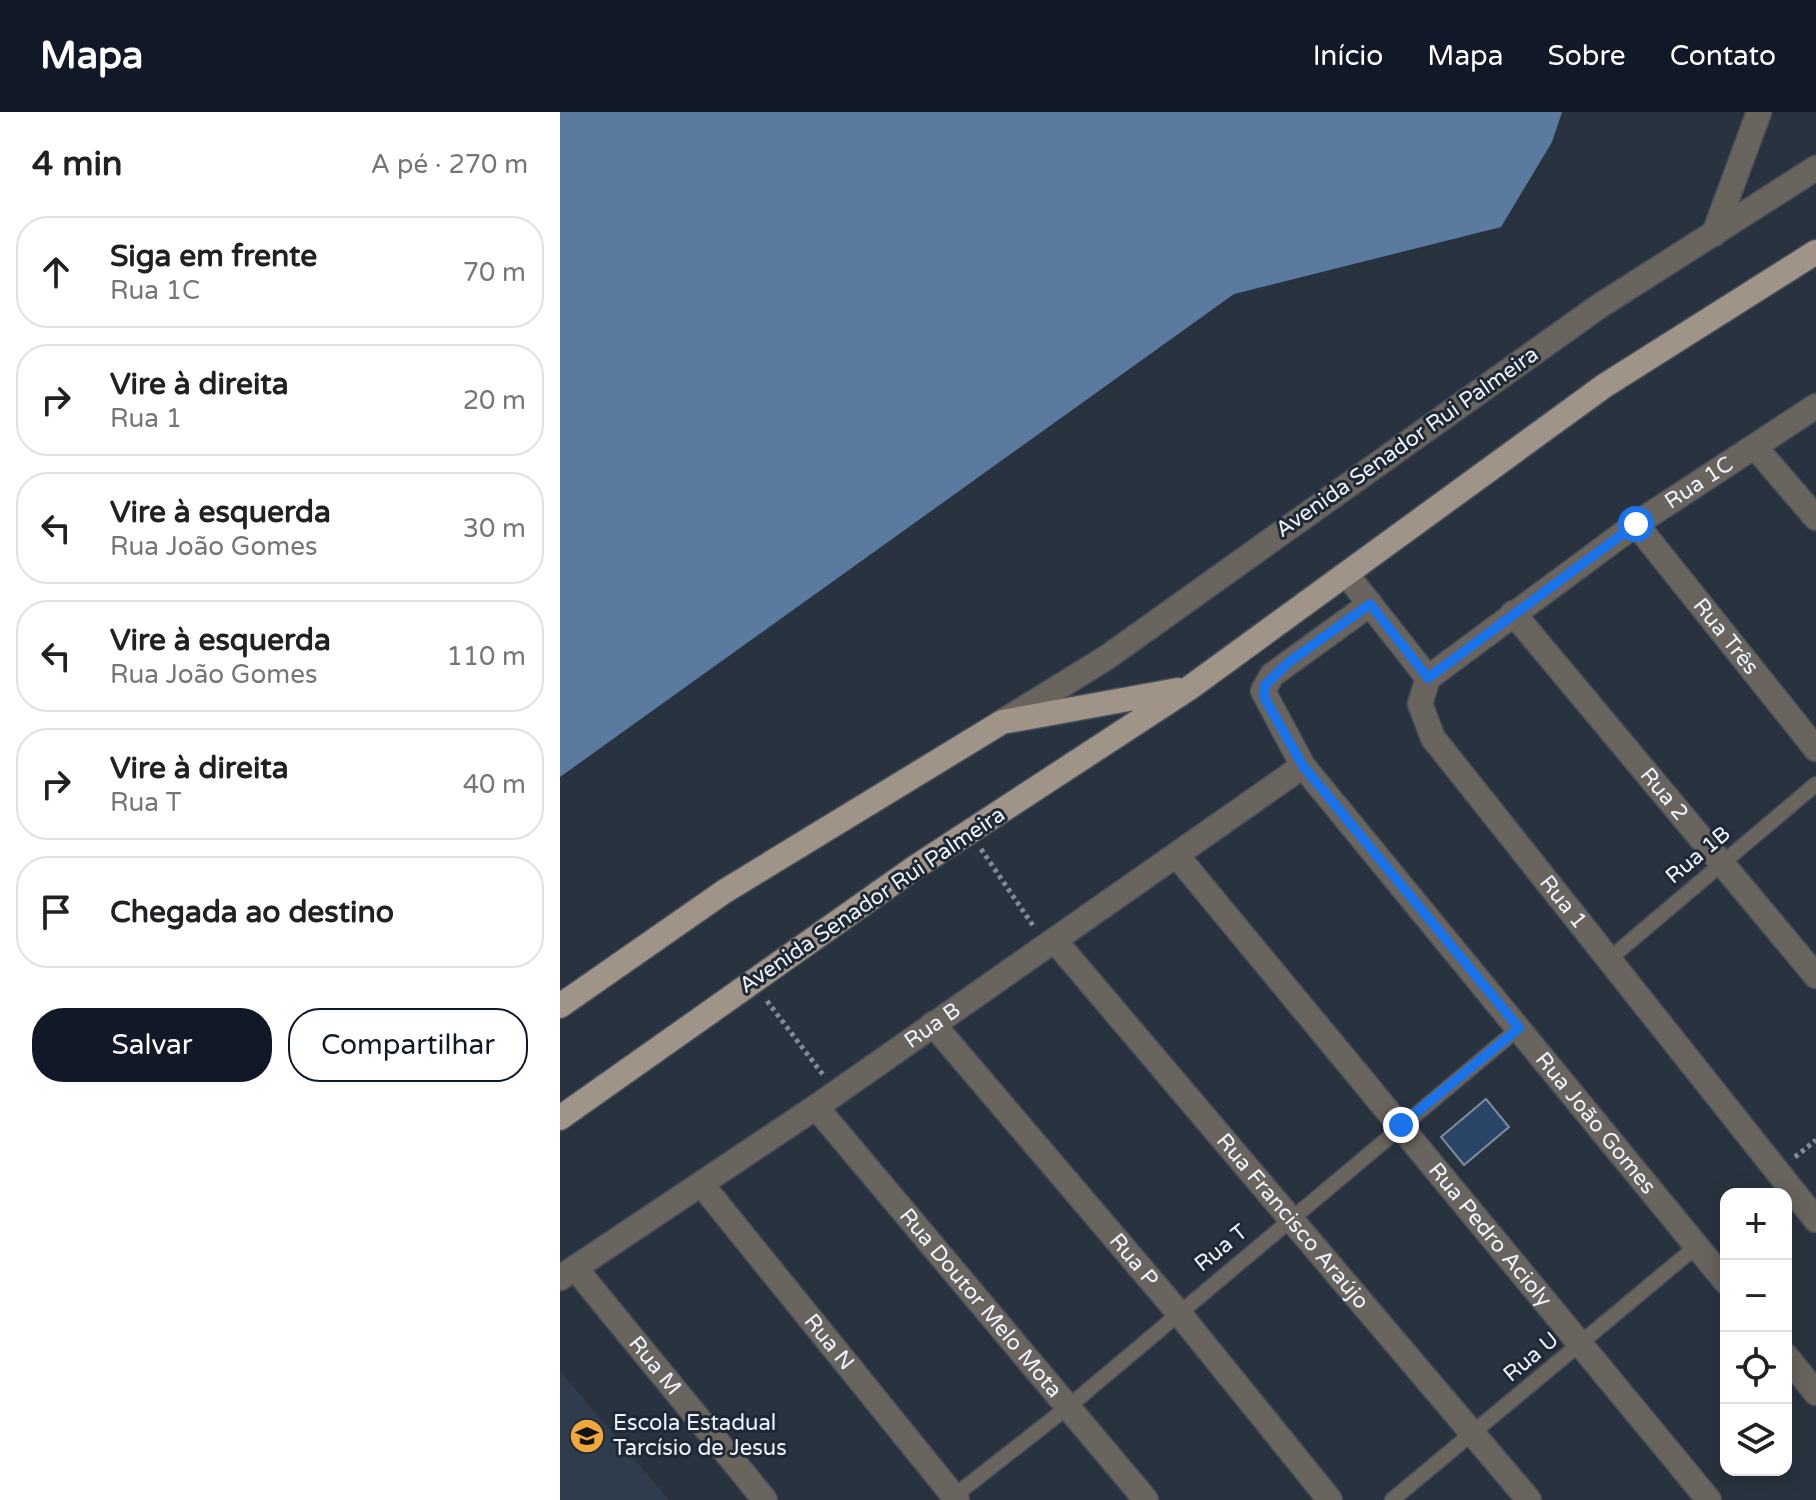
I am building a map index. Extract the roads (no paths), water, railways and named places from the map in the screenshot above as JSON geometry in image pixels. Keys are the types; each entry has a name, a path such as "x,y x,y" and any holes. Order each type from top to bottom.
{"main road":[{"name":"Avenida Senador Rui Palmeira","path":"560,1118 970,832 1188,689 1604,386 1816,252"},
{"name":"Avenida Senador Rui Palmeira","path":"560,1006 725,891 1002,722 1188,689"}],"street":[{"path":"1714,234 1759,112"},
{"name":"Avenida Senador Rui Palmeira","path":"1002,722 1106,658 1598,307 1816,168"},
{"name":"Rua 1C","path":"1428,678 1636,524 1816,406"},
{"path":"1755,447 1816,518"},
{"name":"Rua Três","path":"1636,524 1816,749"},
{"path":"1347,575 1428,678"},
{"name":"Rua João Gomes","path":"1370,604 1281,669 1265,685 1264,697 1303,766 1720,1275"},
{"name":"Rua 2","path":"1513,613 1816,976"},
{"name":"Rua 1","path":"1428,678 1420,704 1433,738 1816,1220"},
{"name":"Rua B","path":"567,1273 816,1107 1178,857 1303,766"},
{"name":"Rua Pedro Acioly","path":"1178,857 1709,1500"},
{"name":"Rua Francisco Araújo","path":"1052,944 1529,1500"},
{"name":"Rua P","path":"933,1024 1178,1312 1330,1500"},
{"name":"Rua Doutor Melo Mota","path":"816,1107 1146,1500"},
{"name":"Rua N","path":"702,1185 953,1499"},
{"name":"Rua M","path":"567,1273 765,1500"},
{"path":"1792,1363 1816,1393"}],"lane":[{"name":"Rua 1B","path":"1608,960 1816,784"},
{"name":"Rua T","path":"953,1499 1068,1407 1519,1028"},
{"name":"Rua U","path":"1392,1500 1697,1246"}],"water":[{"path":"560,112 1562,112 1552,142 1501,227 1234,294 560,777"}],"place":[{"name":"Escola Estadual Tarcísio de Jesus","path":"587,1436"}]}
